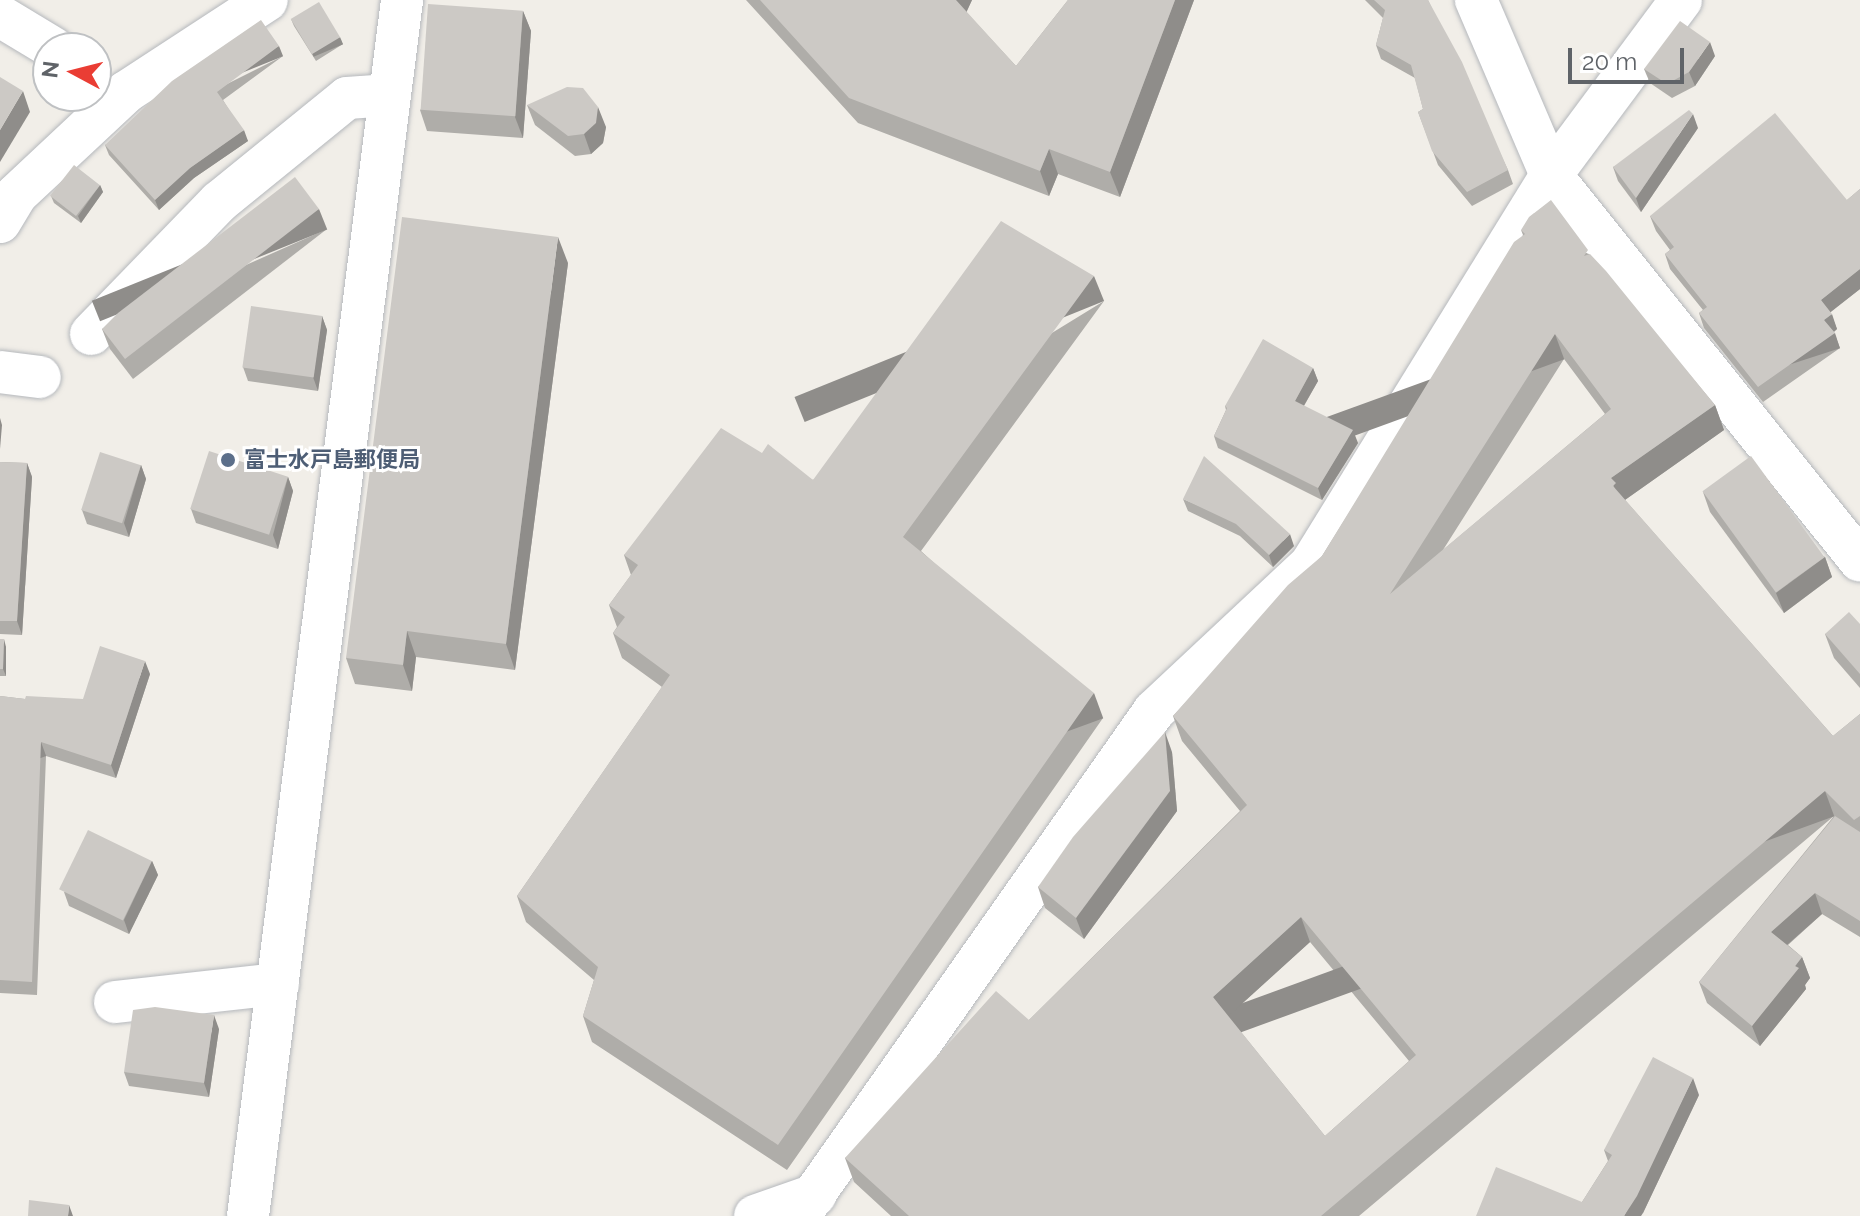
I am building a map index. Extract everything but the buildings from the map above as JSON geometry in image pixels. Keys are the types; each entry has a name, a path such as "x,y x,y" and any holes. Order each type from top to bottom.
{"street":[{"path":"112,82 267,0"},
{"path":"248,1216 402,0"},
{"path":"1476,0 1551,175 1860,561"},
{"path":"755,1216 818,1209 1154,711 1311,564 1551,175 1681,0"},
{"path":"0,16 32,35"},
{"path":"91,334 219,202 347,98 390,95"},
{"path":"0,222 16,195 86,112"},
{"path":"115,1002 278,984"}],"place":[{"name":"富士水戸島郵便局","path":"228,460"}]}
